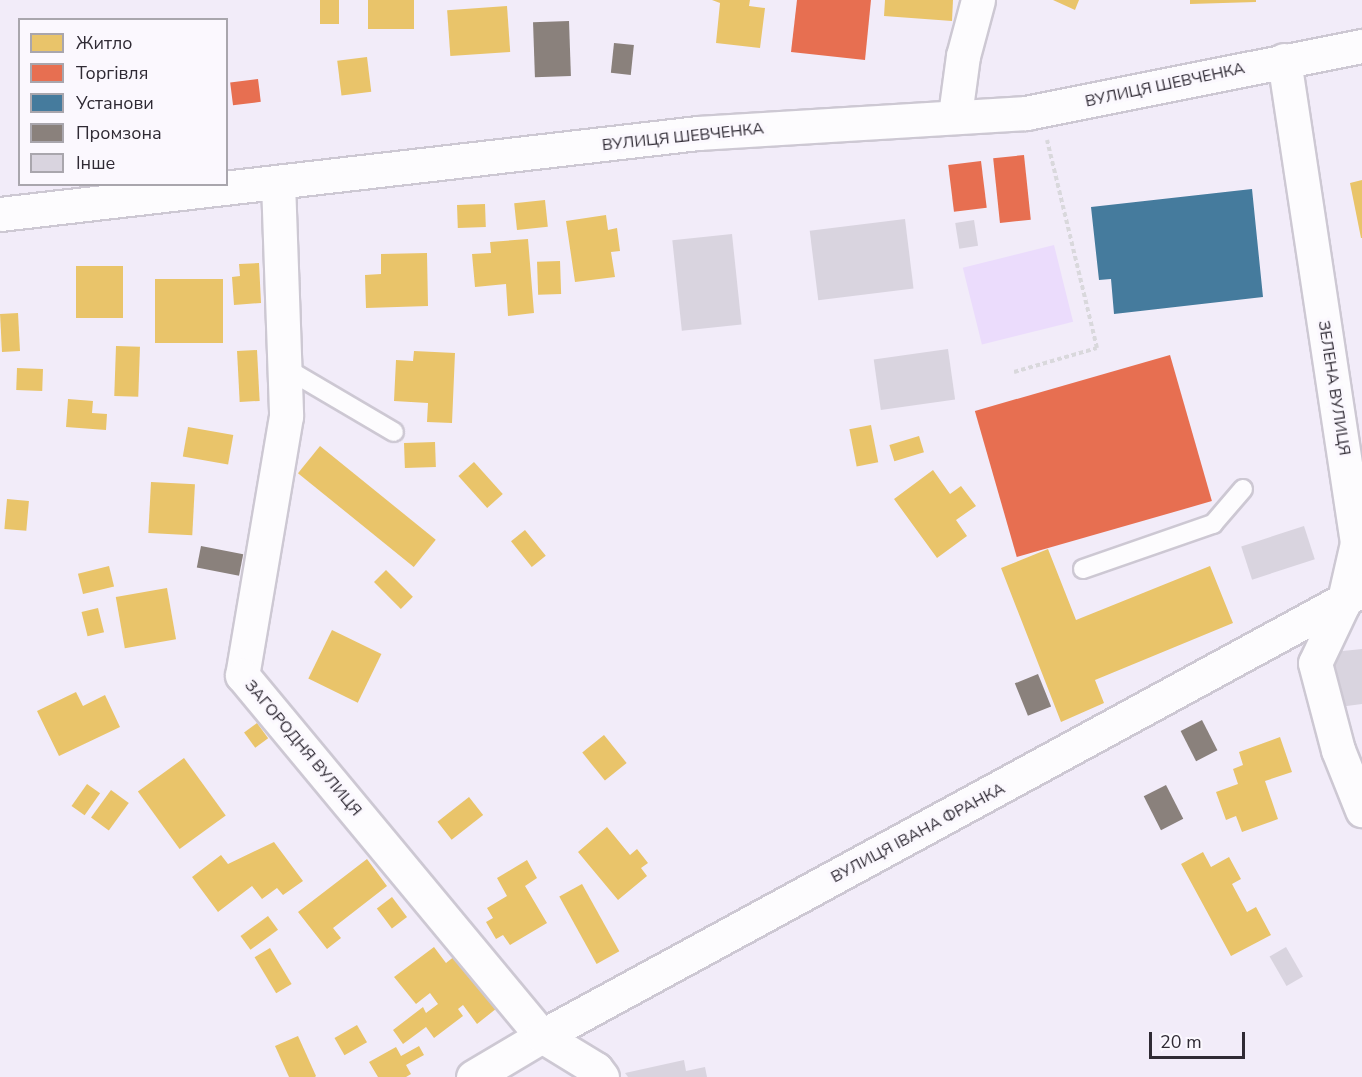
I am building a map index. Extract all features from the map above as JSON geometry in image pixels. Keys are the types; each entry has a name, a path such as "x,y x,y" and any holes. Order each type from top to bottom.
{"street":[{"path":"955,115 963,56 978,0"},
{"name":"ВУЛИЦЯ ШЕВЧЕНКА","path":"0,214 698,133 1040,110 1362,46"},
{"name":"ЗЕЛЕНА ВУЛИЦЯ","path":"1284,60 1357,543 1353,597 1315,663 1338,750 1362,810"},
{"name":"ЗАГОРОДНЯ ВУЛИЦЯ","path":"278,182 287,369 286,417 242,675 542,1036 596,1069 602,1077"},
{"name":"ВУЛИЦЯ ІВАНА ФРАНКА","path":"473,1077 542,1036 1353,597"}],"lane":[{"path":"287,369 394,432"},
{"path":"1083,569 1213,524 1243,489"}],"path":[{"path":"1014,372 1097,348 1040,110"}],"shaded area":[{"path":"1054,245 1073,322 982,344 963,268"}],"building: Житло":[{"path":"320,0 339,0 339,24 320,24"},
{"path":"368,0 414,0 414,29 368,29"},
{"path":"712,0 750,0 749,6 765,8 760,48 716,43 720,3"},
{"path":"885,0 953,0 952,21 884,16"},
{"path":"1053,0 1079,0 1075,10"},
{"path":"1190,0 1256,0 1256,2 1190,4"},
{"path":"507,6 510,52 450,56 447,10"},
{"path":"367,57 371,92 341,95 337,61"},
{"path":"1362,180 1362,238 1361,238 1350,183"},
{"path":"545,200 548,227 517,230 514,203"},
{"path":"485,204 486,227 458,228 457,205"},
{"path":"606,215 608,230 617,228 620,251 611,252 615,277 575,282 566,221"},
{"path":"528,239 534,313 508,316 506,284 475,287 472,254 491,253 490,242"},
{"path":"427,253 428,306 366,308 365,275 381,274 381,254"},
{"path":"560,261 561,294 538,295 537,262"},
{"path":"259,263 261,303 234,305 232,277 240,276 239,264"},
{"path":"76,266 123,266 123,318 76,318"},
{"path":"155,279 223,279 223,343 155,343"},
{"path":"18,313 20,351 2,352 0,314"},
{"path":"116,346 140,347 138,397 114,396"},
{"path":"257,350 260,401 240,402 237,351"},
{"path":"414,351 455,353 452,423 427,422 428,403 394,401 396,360 413,361"},
{"path":"17,368 43,369 42,391 16,390"},
{"path":"68,399 93,401 92,413 107,414 106,430 66,427"},
{"path":"871,425 878,462 857,466 849,429"},
{"path":"188,427 233,435 228,465 183,457"},
{"path":"919,436 924,452 894,461 889,445"},
{"path":"435,442 436,467 405,468 404,443"},
{"path":"320,446 436,540 414,567 298,473"},
{"path":"474,462 503,494 487,508 458,476"},
{"path":"933,470 950,494 961,486 976,506 956,520 967,536 937,558 894,499"},
{"path":"151,482 195,484 192,535 148,533"},
{"path":"7,499 29,501 26,531 4,529"},
{"path":"525,530 546,556 532,567 511,541"},
{"path":"1048,549 1076,620 1210,566 1233,623 1095,680 1104,703 1061,722 1001,568"},
{"path":"109,566 114,586 83,594 78,574"},
{"path":"386,570 413,597 401,609 374,582"},
{"path":"167,588 176,639 125,648 116,597"},
{"path":"98,608 104,632 88,636 82,612"},
{"path":"332,630 381,654 358,703 308,679"},
{"path":"76,692 83,706 105,695 120,727 59,756 37,711"},
{"path":"257,723 268,738 255,748 244,732"},
{"path":"604,735 627,763 605,781 582,753"},
{"path":"1280,737 1292,772 1265,781 1278,819 1242,832 1236,816 1226,820 1216,792 1238,784 1233,769 1243,765 1239,752"},
{"path":"184,758 226,815 180,849 138,792"},
{"path":"87,784 100,793 85,815 72,806"},
{"path":"111,790 129,803 109,830 91,818"},
{"path":"469,797 483,815 452,840 437,822"},
{"path":"607,827 630,855 637,849 648,863 641,868 647,876 618,900 578,852"},
{"path":"274,842 303,881 283,895 277,888 262,899 252,886 218,912 192,877 221,855 228,864"},
{"path":"1203,852 1211,867 1229,857 1241,879 1232,884 1247,912 1256,907 1271,935 1231,956 1181,864"},
{"path":"367,859 387,886 333,928 341,938 327,949 298,912"},
{"path":"527,860 537,878 525,886 547,923 510,945 503,935 496,939 486,922 493,918 487,908 507,896 497,878"},
{"path":"582,884 619,951 597,964 559,897"},
{"path":"392,897 407,917 392,928 377,908"},
{"path":"268,916 278,930 250,950 240,936"},
{"path":"434,947 446,963 460,952 497,1008 477,1024 463,1005 458,1009 463,1016 434,1038 426,1027 403,1044 393,1030 423,1007 426,1013 438,1004 430,993 416,1004 394,977"},
{"path":"270,948 292,984 276,993 255,957"},
{"path":"357,1025 367,1042 344,1055 334,1038"},
{"path":"298,1036 315,1077 289,1077 275,1046"},
{"path":"419,1046 424,1055 406,1065 411,1074 406,1077 378,1077 369,1062 396,1047 401,1056"}],"building: Торгівля":[{"path":"797,0 871,0 865,60 791,52"},
{"path":"258,79 261,102 233,105 230,82"},
{"path":"1024,155 1031,220 1000,223 993,158"},
{"path":"981,161 987,208 954,212 948,165"},
{"path":"1170,355 1212,501 1017,557 975,411"}],"building: Установи":[{"path":"1252,189 1263,297 1114,314 1111,279 1099,280 1091,207"}],"building: Промзона":[{"path":"569,21 571,76 535,77 533,22"},
{"path":"614,43 634,45 631,75 611,73"},
{"path":"201,546 243,554 239,576 197,568"},
{"path":"1038,674 1051,706 1028,716 1015,683"},
{"path":"1202,720 1217,750 1196,761 1181,731"},
{"path":"1166,785 1183,819 1161,830 1144,796"}],"building: Інше":[{"path":"905,219 914,288 818,300 810,231"},
{"path":"974,220 978,246 959,249 955,223"},
{"path":"732,234 742,325 682,331 672,240"},
{"path":"948,349 955,400 881,410 874,359"},
{"path":"1304,526 1315,559 1252,580 1241,546"},
{"path":"1362,649 1362,704 1339,707 1333,652"},
{"path":"1286,947 1303,976 1287,986 1270,956"},
{"path":"684,1060 686,1071 705,1067 707,1077 628,1077 625,1073"}]}
